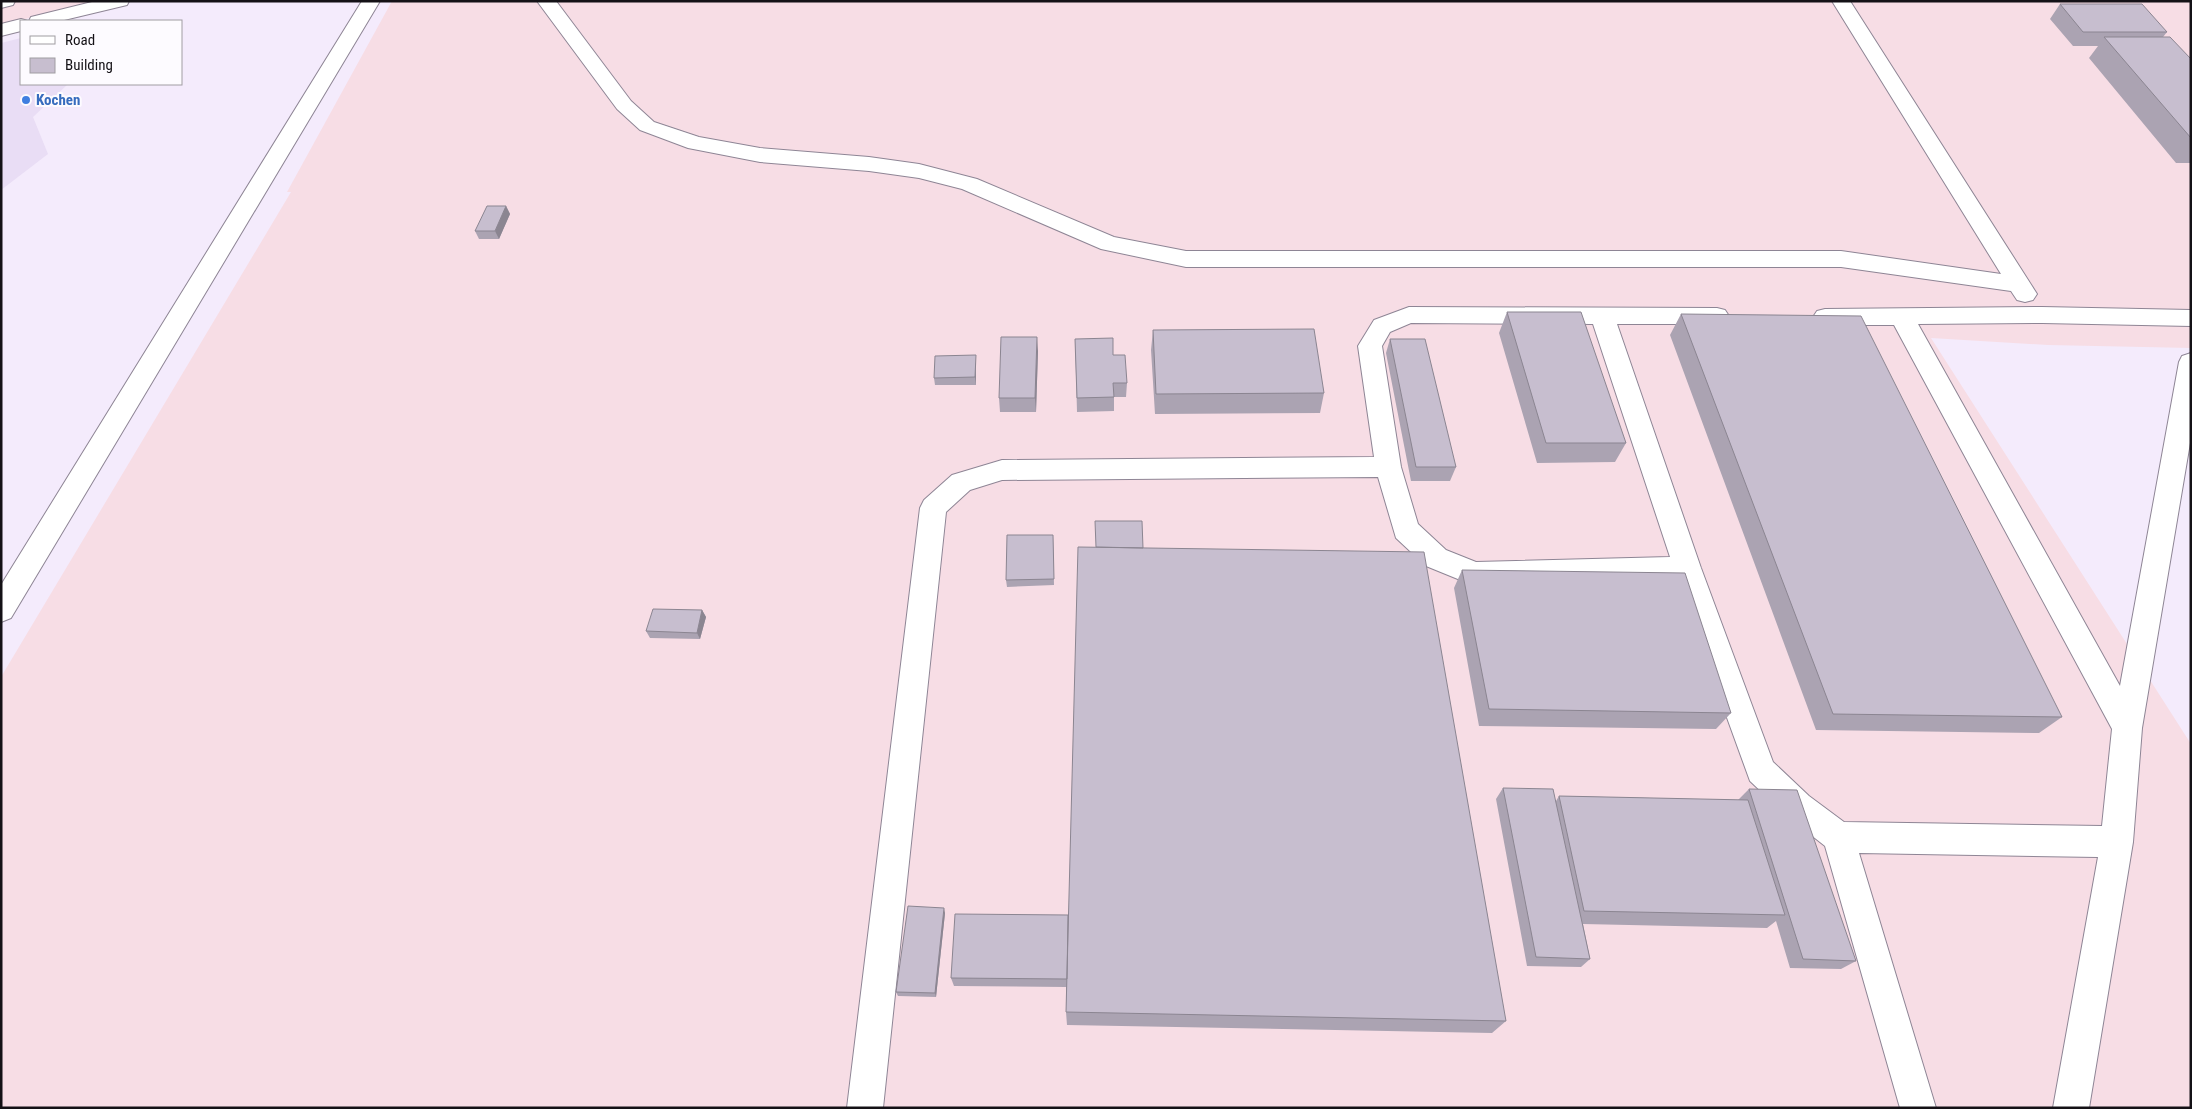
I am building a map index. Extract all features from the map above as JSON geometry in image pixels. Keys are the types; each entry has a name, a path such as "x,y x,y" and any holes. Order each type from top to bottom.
{"street":[{"path":"1,2 6,1"},
{"path":"42,20 120,1"},
{"path":"1,610 371,1"},
{"path":"546,1 624,104 647,126 695,143 760,155 868,164 919,171 969,184 1109,244 1186,259 1841,259 2018,284"},
{"path":"1841,1 2018,284 2042,315"},
{"path":"1,30 20,25"},
{"path":"1686,568 1475,574 1436,558 1406,530 1388,467 1370,346 1382,326 1409,315 1742,316"},
{"path":"1802,317 2042,315 2191,318"},
{"path":"1602,316 1686,568 1761,771 1798,806 1838,837 1918,1108"},
{"path":"1902,317 2127,728"},
{"path":"2071,1108 2117,842 2127,728 2191,362"},
{"path":"865,1108 933,508 961,482 1002,470 1388,467"},
{"path":"1838,837 2117,842"}],"shaded area":[{"path":"1,1 98,1 20,20 1,25"},
{"path":"392,1 2191,1 2191,348 2048,345 1931,338 2191,744 2191,1108 1,1108 1,677 291,192 287,192"},
{"name":"Kochen","path":"20,38 20,85 67,85 33,117 48,154 1,190 1,43"}],"building":[{"path":"2060,4 2142,4 2167,32 2083,32"},
{"path":"2104,37 2170,37 2191,59 2191,138"},
{"path":"487,206 506,206 495,231 475,231"},
{"path":"1507,312 1581,312 1626,443 1546,443"},
{"path":"1681,314 1861,316 2062,717 1833,714"},
{"path":"1314,329 1324,393 1156,394 1153,330"},
{"path":"1001,337 1037,337 1035,398 999,398"},
{"path":"1113,338 1113,355 1125,355 1127,383 1113,383 1114,397 1077,398 1075,339"},
{"path":"1390,339 1425,339 1456,467 1416,467"},
{"path":"976,355 975,377 934,378 935,356"},
{"path":"1095,521 1142,521 1143,548 1096,547"},
{"path":"1007,535 1053,535 1054,579 1006,580"},
{"path":"1078,547 1424,552 1506,1021 1066,1012"},
{"path":"1462,570 1685,573 1731,713 1489,709"},
{"path":"653,609 702,610 697,633 646,631"},
{"path":"1503,788 1553,789 1590,959 1536,957"},
{"path":"1749,789 1797,790 1856,961 1803,959"},
{"path":"1559,796 1748,800 1785,915 1584,911"},
{"path":"908,906 944,908 935,993 896,992"},
{"path":"955,914 1068,915 1067,979 951,978"}],"place":[{"name":"Kochen","path":"26,100"}]}
